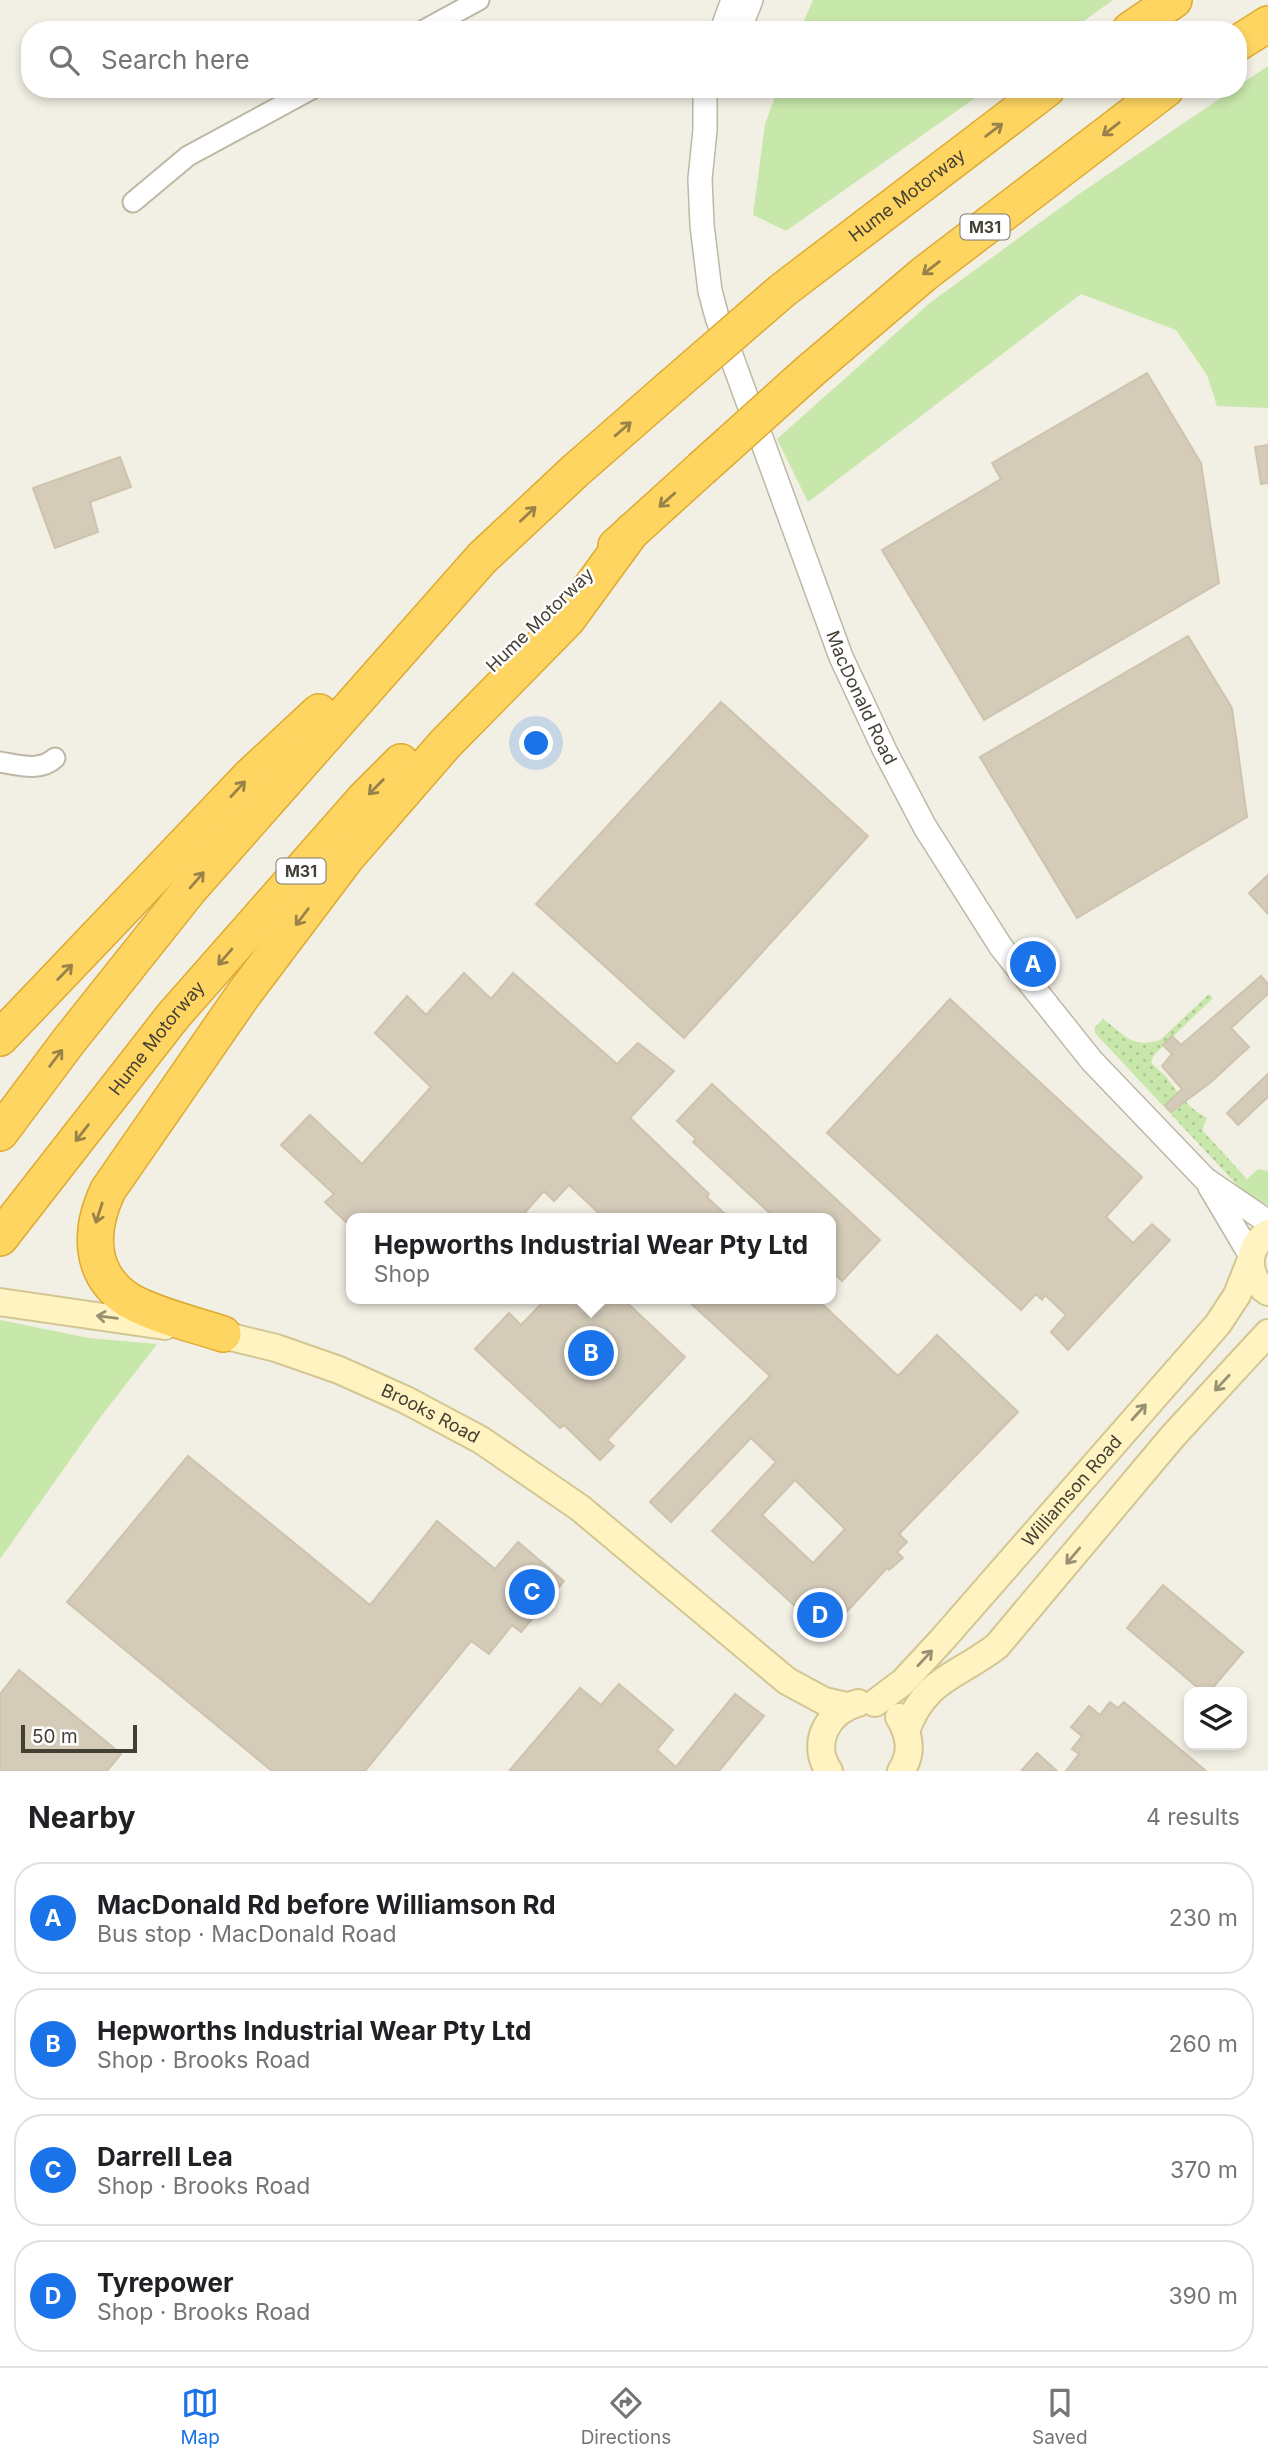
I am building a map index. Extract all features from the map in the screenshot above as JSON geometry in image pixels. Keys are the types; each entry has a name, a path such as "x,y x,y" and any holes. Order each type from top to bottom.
{"highway":[{"path":"1143,21 1174,0"},
{"path":"1247,37 1268,24"},
{"name":"Hume Motorway","path":"0,1132 189,890 482,558 575,471 783,290 1035,98"},
{"name":"Hume Motorway","path":"0,1238 173,1016 364,799 495,663 632,531 810,371 924,274 1154,98"},
{"path":"223,1334 139,1305 118,1292 106,1278 94,1239 96,1220 108,1190 243,995 347,857 445,744 567,620 632,531"},
{"path":"0,1038 250,776 482,558"}],"main road":[{"name":"Williamson Road","path":"875,1703 903,1682 941,1641 1218,1324 1237,1295 1256,1243 1268,1233"},
{"path":"1250,1259 1254,1278 1268,1292"},
{"name":"Brooks Road","path":"8,1303 223,1334 276,1348 339,1370 406,1399 481,1440 580,1508 787,1681 824,1701 846,1706"},
{"path":"906,1731 922,1698 935,1685 979,1660 997,1646 1173,1436 1268,1333"},
{"name":"Brooks Road","path":"787,1681 811,1716 825,1762"},
{"path":"825,1762 826,1726 835,1714 846,1706 860,1702 875,1703 894,1713 906,1731 908,1756 901,1771"}],"street":[{"path":"440,21 479,0"},
{"path":"725,21 733,0"},
{"path":"743,21 751,0"},
{"path":"133,202 188,156 295,98"},
{"name":"MacDonald Road","path":"705,98 700,179 702,225 710,290 717,317 841,657 884,751 925,827 1001,947 1092,1061 1205,1178 1268,1222"},
{"name":"MacDonald Road","path":"705,130 715,98"},
{"path":"0,762 36,767 50,763 55,758"},
{"name":"MacDonald Road","path":"1205,1178 1250,1259"}],"green space":[{"path":"813,0 1113,0 1084,21 804,21"},
{"path":"1268,66 1268,408 1217,406 1207,375 1176,330 1081,294 808,502 777,439 931,302 1082,192 1221,98 1247,98 1247,80"},
{"path":"775,98 975,98 786,231 753,215 765,124"},
{"path":"1209,994 1213,998 1154,1055 1151,1062 1189,1105 1207,1118 1202,1130 1247,1179 1239,1187 1095,1033 1095,1027 1103,1019 1135,1041 1142,1043 1160,1040"},
{"path":"1258,1169 1268,1171 1268,1205 1239,1187"},
{"path":"0,1320 89,1338 157,1344 99,1419 0,1559"}],"building":[{"path":"1147,373 1201,463 1219,583 984,720 882,550 1001,479 992,463"},
{"path":"1268,445 1268,483 1261,484 1255,447"},
{"path":"120,457 131,487 90,502 98,532 55,548 33,488"},
{"path":"1188,636 1232,708 1247,817 1077,918 980,757"},
{"path":"721,702 868,836 684,1038 536,904"},
{"path":"1268,875 1268,914 1249,893"},
{"path":"464,973 491,999 513,973 617,1064 638,1043 674,1071 630,1118 709,1194 707,1197 724,1213 599,1213 569,1185 554,1201 544,1191 524,1213 346,1213 346,1222 325,1202 334,1194 281,1145 310,1115 362,1164 431,1087 375,1033 407,996 426,1015"},
{"path":"1261,976 1268,984 1268,994 1231,1028 1249,1047 1211,1082 1171,1112 1165,1105 1182,1089 1162,1066 1172,1054 1163,1045 1172,1036 1181,1045"},
{"path":"950,999 1142,1177 1106,1217 1133,1243 1152,1224 1170,1240 1068,1350 1051,1332 1066,1315 1045,1295 1042,1300 1036,1294 1021,1310 827,1133"},
{"path":"1268,1074 1268,1097 1238,1125 1227,1113"},
{"path":"712,1084 880,1240 842,1281 836,1275 836,1213 770,1213 693,1142 696,1139 677,1121"},
{"path":"541,1304 628,1304 685,1357 607,1440 614,1446 600,1460 564,1425 560,1428 475,1349 509,1313 521,1325"},
{"path":"691,1304 822,1304 898,1376 937,1335 1018,1412 899,1534 907,1542 897,1552 903,1558 889,1570 887,1568 826,1634 712,1531 776,1462 751,1438 671,1522 650,1502 770,1376","holes":["795,1480 845,1529 813,1563 762,1515"]},
{"path":"188,1456 370,1605 437,1521 495,1569 518,1542 564,1581 521,1632 512,1625 489,1654 471,1641 365,1771 272,1771 67,1602"},
{"path":"1163,1585 1243,1652 1213,1687 1197,1687 1127,1628"},
{"path":"19,1670 121,1754 107,1771 0,1771 0,1694"},
{"path":"619,1684 673,1730 657,1750 676,1767 735,1694 764,1716 719,1771 509,1771 580,1688 601,1705"},
{"path":"1110,1702 1118,1708 1124,1702 1206,1771 1066,1771 1079,1754 1072,1749 1082,1736 1071,1727 1089,1706 1100,1715"},
{"path":"1037,1753 1057,1771 1021,1771"}],"place":[{"name":"MacDonald Rd before Williamson Rd","path":"1033,964"},
{"name":"Hepworths Industrial Wear Pty Ltd","path":"591,1353"},
{"name":"Darrell Lea","path":"532,1592"},
{"name":"Tyrepower","path":"820,1615"}]}
